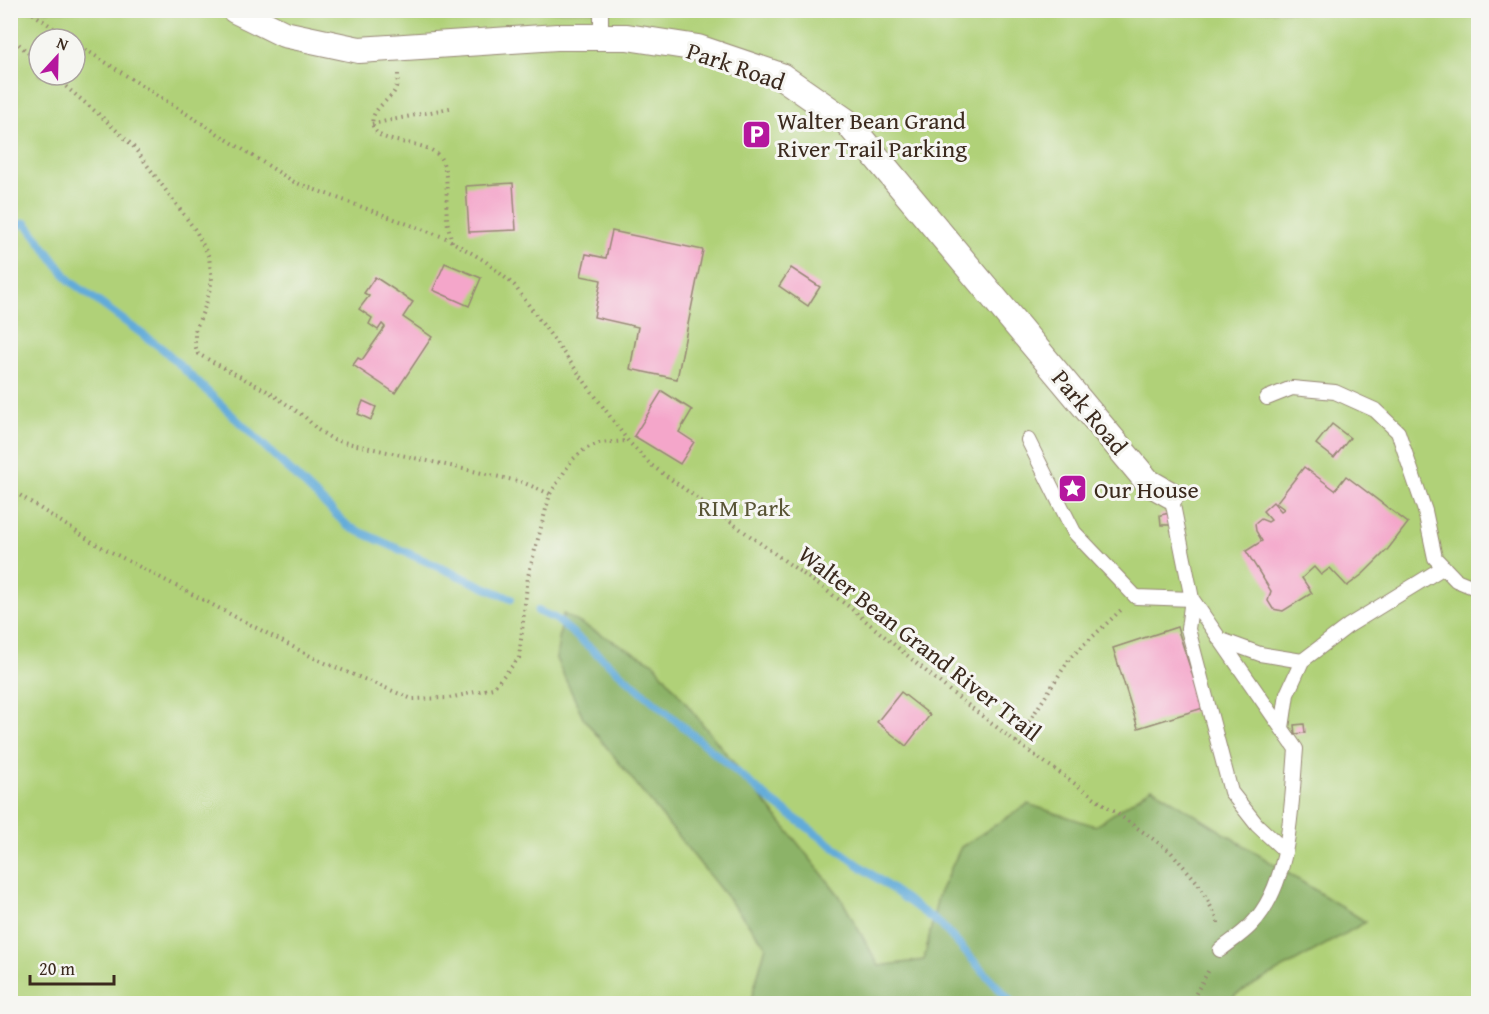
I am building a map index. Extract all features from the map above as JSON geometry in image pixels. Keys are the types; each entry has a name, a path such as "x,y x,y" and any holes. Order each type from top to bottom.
{"street":[{"name":"Park Road","path":"235,10 284,34 359,50 557,36 627,37 698,48 781,76 847,122 1148,482 1171,495"}],"lane":[{"path":"601,10 601,38"},
{"path":"1267,398 1292,388 1335,392 1375,410 1398,432 1425,512 1435,558 1456,580 1479,589"},
{"path":"1028,440 1074,532 1136,597 1192,599"},
{"path":"1171,495 1192,599 1188,629 1231,792 1257,825 1285,851"},
{"path":"1282,728 1287,694 1302,661 1348,626 1444,567"},
{"path":"1192,599 1296,749 1288,839 1273,893 1251,925 1221,950"},
{"path":"1219,639 1260,654 1302,661"}],"path":[{"path":"28,10 52,27"},
{"path":"10,36 27,52"},
{"path":"398,47 398,81 394,92 374,114 372,124 376,133 389,139 429,149 440,158 444,171 447,219 452,242"},
{"name":"Walter Bean Grand River Trail","path":"87,51 294,182 452,242 485,261 513,285 628,441 651,465 848,606 951,692 1016,742 1170,851 1198,883 1218,921 1221,950"},
{"path":"66,87 133,147 196,231 209,257 212,280 195,332 198,354 269,392 334,440 522,482 550,494"},
{"path":"372,124 450,108"},
{"path":"10,489 94,543 318,660 411,699 449,698 493,688 519,658 528,576 550,494 572,460 585,449 599,443 628,441"},
{"path":"1016,742 1070,658 1136,597"},
{"path":"1190,1004 1221,950"}],"green space":[{"name":"RIM Park","path":"10,11 1478,11 1478,1003 1231,1003 1235,995 1180,1003 11,1003"},
{"path":"563,614 654,663 839,895 879,966 924,960 938,896 961,847 1028,804 1095,826 1152,788 1366,922 1235,995 1231,1003 750,1003 766,946 584,719 556,659"}],"building":[{"path":"513,183 516,230 469,232 466,186"},
{"path":"612,231 703,250 677,379 630,369 638,327 594,317 601,280 581,276 586,254 606,258"},
{"path":"445,263 481,278 469,306 433,290"},
{"path":"791,268 820,287 808,306 779,286"},
{"path":"375,277 413,302 403,317 432,337 395,393 353,365 358,358 362,360 385,327 382,324 378,330 369,324 372,318 359,309 369,296 364,293"},
{"path":"662,391 692,410 679,432 694,442 680,464 634,436"},
{"path":"363,401 376,407 371,420 358,414"},
{"path":"1332,424 1350,438 1334,458 1316,444"},
{"path":"1304,467 1335,490 1346,476 1408,523 1388,549 1363,574 1347,586 1330,568 1321,575 1314,567 1302,578 1312,593 1283,611 1273,609 1268,601 1271,591 1246,551 1262,541 1255,524 1261,519 1268,522 1271,520 1263,511 1273,502 1281,511 1284,509 1276,503"},
{"path":"1170,513 1171,525 1161,525 1160,515"},
{"path":"1177,627 1203,708 1138,728 1113,648"},
{"path":"901,692 930,715 906,746 877,722"},
{"path":"1304,724 1305,733 1295,734 1294,725"}],"waterway":[{"path":"10,227 26,223 70,281 164,350 349,527 511,599"},
{"path":"538,611 556,619 770,800 941,925 1013,1004"}],"place":[{"name":"Walter Bean Grand River Trail Parking","path":"756,134"},
{"name":"Our House","path":"1073,489"}]}
